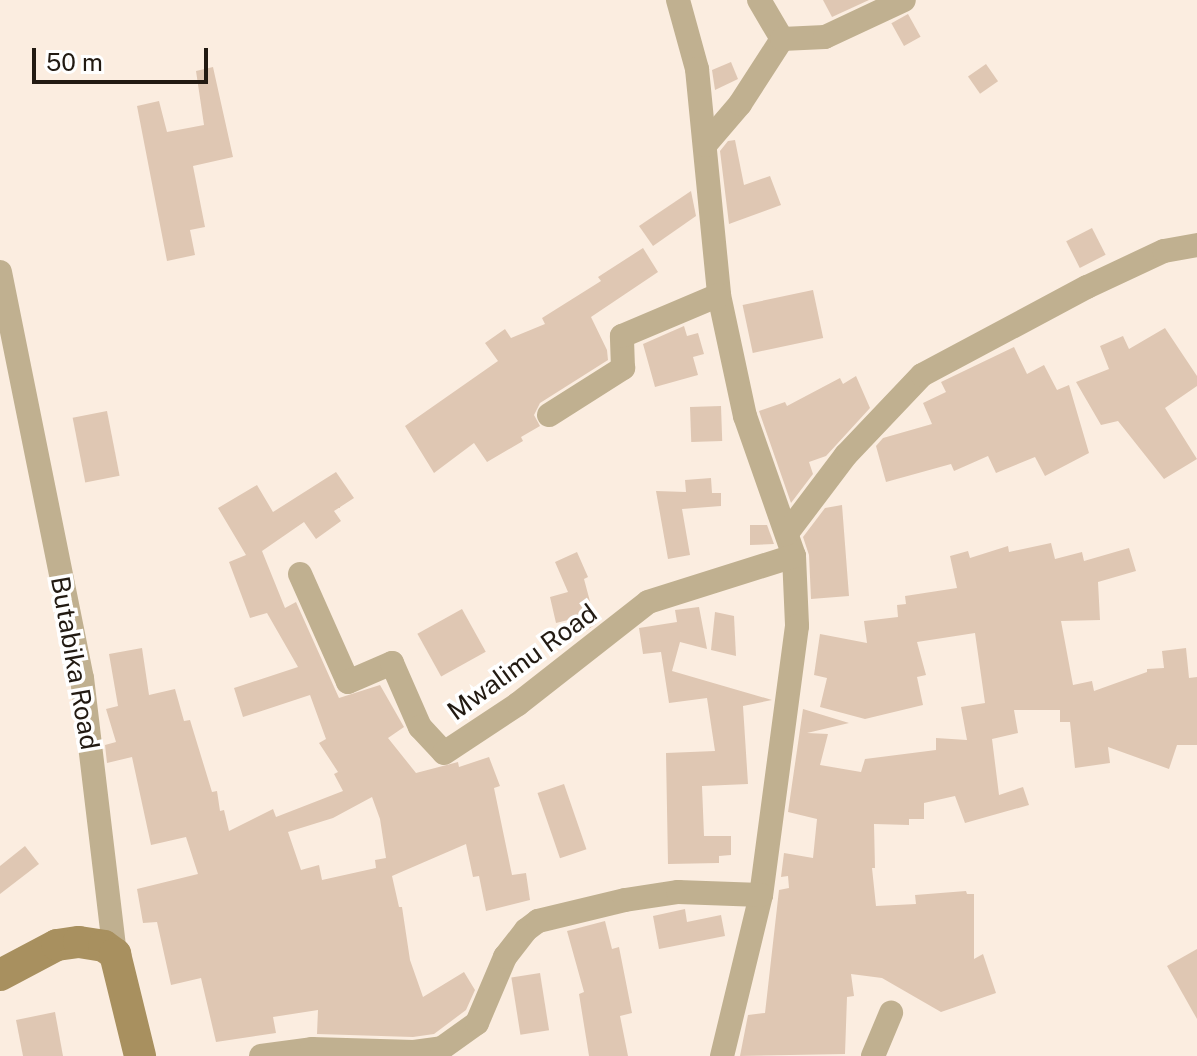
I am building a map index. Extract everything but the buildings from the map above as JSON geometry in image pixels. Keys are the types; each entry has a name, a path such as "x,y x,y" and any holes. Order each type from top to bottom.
{"main road":[{"path":"0,975 57,945 71,942 104,946 115,954"},
{"name":"Butabika Road","path":"115,954 140,1056"}],"street":[{"path":"678,0 697,69 719,295 745,416 791,544 797,626 761,895 722,1056"},
{"path":"759,0 782,39"},
{"path":"782,39 825,37 904,0"},
{"path":"705,145 740,104 782,39"},
{"path":"791,544 846,455 922,375 1087,287 1164,251 1197,245"},
{"name":"Butabika Road","path":"0,272 82,678 115,954"},
{"path":"549,415 623,368 622,336 719,295"},
{"name":"Mwalimu Road","path":"300,574 348,682 392,663 420,727 444,753 518,704 648,602 791,544"},
{"path":"261,1056 312,1049 414,1052 442,1048 477,1023 505,957 526,930 538,921 625,900 678,892 761,895"},
{"path":"873,1056 891,1013"}]}
